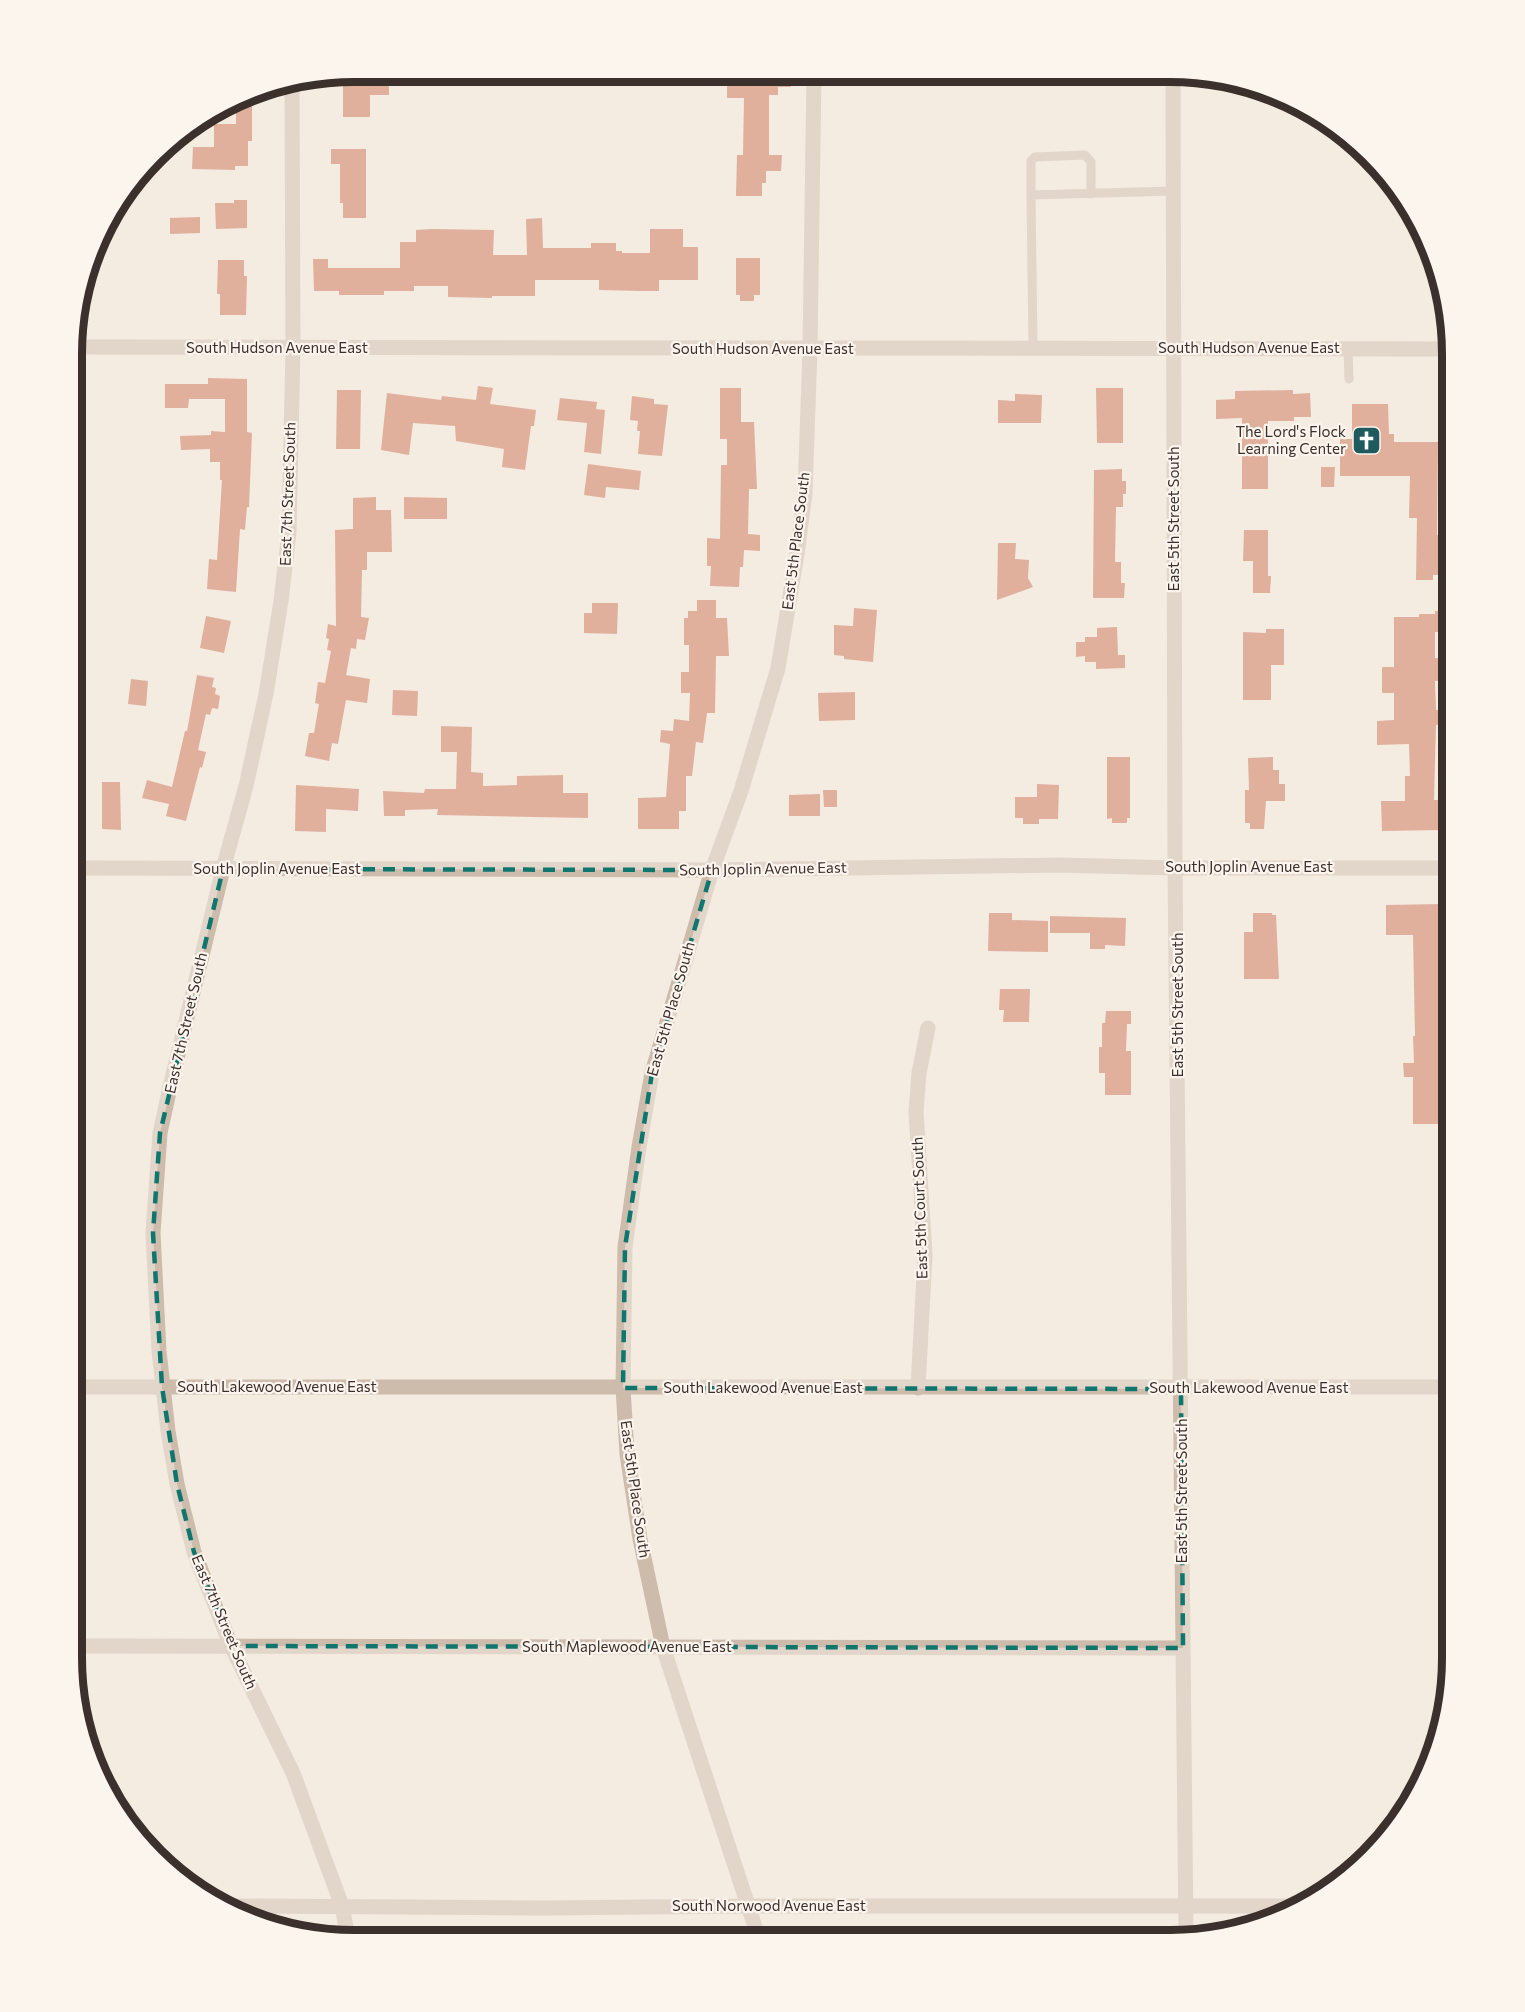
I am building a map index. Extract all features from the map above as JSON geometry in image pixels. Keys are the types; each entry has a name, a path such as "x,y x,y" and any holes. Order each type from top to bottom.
{"street":[{"name":"East 5th Place South","path":"756,1930 663,1647 640,1539 627,1454 623,1388 625,1247 651,1073 712,870 741,791 778,668 797,554 805,493 810,349 814,82"},
{"name":"East 5th Street South","path":"1173,82 1176,868 1186,1929"},
{"name":"East 7th Street South","path":"292,90 293,348 289,533 281,601 266,694 246,786 223,869 160,1133 153,1233 162,1387 177,1484 194,1552 231,1646 293,1773 342,1906 346,1930"},
{"name":"South Hudson Avenue East","path":"82,347 1442,349"},
{"name":"South Joplin Avenue East","path":"82,868 712,870 1052,865 1176,868 1442,868"},
{"name":"East 5th Court South","path":"918,1388 925,1255 916,1112 919,1073 928,1028"},
{"name":"South Lakewood Avenue East","path":"82,1387 1181,1389 1442,1387"},
{"name":"South Maplewood Avenue East","path":"82,1646 1183,1648"},
{"name":"South Norwood Avenue East","path":"244,1906 555,1908 1281,1906"}],"lane":[{"path":"1033,347 1031,161 1035,157 1085,156 1091,162 1091,194"},
{"path":"1031,195 1173,191"},
{"path":"1348,349 1349,378"}],"highlighted area":[{"path":"223,869 712,870 652,1073 625,1247 623,1388 1181,1389 1183,1648 231,1646 194,1552 177,1484 162,1387 153,1233 160,1133"}],"building":[{"path":"389,82 389,95 370,95 370,117 343,117 343,83"},
{"path":"727,82 791,82 791,87 778,87 778,95 769,95 769,155 782,155 781,171 766,171 766,183 762,183 762,196 736,196 737,155 743,155 744,98 727,98"},
{"path":"252,102 252,141 248,141 248,166 235,166 235,170 192,169 193,147 214,147 214,124 236,124 236,110"},
{"path":"331,149 366,149 366,218 343,218 343,203 340,203 340,164 331,164"},
{"path":"234,200 247,200 247,228 216,229 215,203 234,203"},
{"path":"200,217 200,233 170,234 170,218"},
{"path":"542,218 543,248 591,248 591,243 616,243 616,251 622,251 622,253 650,253 650,229 683,229 683,247 698,247 698,280 659,280 659,291 642,291 599,290 599,280 535,280 535,296 492,296 492,298 448,297 448,286 414,286 414,291 384,291 384,295 339,295 339,291 314,291 313,259 328,259 328,268 400,268 400,242 416,242 416,230 432,229 494,230 493,255 527,255 526,219"},
{"path":"736,258 760,258 760,295 754,295 754,301 740,301 740,295 736,295"},
{"path":"218,260 244,260 244,276 247,276 246,315 220,315 220,294 217,294"},
{"path":"208,378 247,379 247,432 252,433 249,507 247,507 245,530 240,529 236,592 207,589 209,559 217,560 222,480 220,480 220,462 210,462 210,449 181,450 180,436 211,435 211,431 225,432 225,399 189,399 188,408 165,408 165,384 208,384"},
{"path":"478,386 493,388 490,404 536,410 534,426 531,426 525,470 502,467 504,449 456,441 455,426 413,423 409,455 381,450 387,393 441,400 442,396 476,400"},
{"path":"720,388 741,388 741,422 754,422 757,489 749,489 748,534 760,535 760,551 744,550 739,587 710,586 711,566 707,566 707,538 720,539 721,465 727,465 727,439 720,439"},
{"path":"1096,388 1123,388 1123,443 1097,443"},
{"path":"337,390 361,390 360,449 336,449"},
{"path":"1293,390 1293,394 1310,393 1311,417 1294,417 1294,421 1268,421 1268,489 1242,489 1242,418 1216,419 1216,400 1235,399 1235,391"},
{"path":"1015,394 1042,395 1041,423 998,423 998,400 1015,401"},
{"path":"632,396 654,399 654,404 668,405 662,456 638,454 640,431 637,431 638,421 630,420"},
{"path":"560,398 597,402 596,409 605,410 601,454 584,452 587,423 557,420"},
{"name":"The Lord's Flock Learning Center","path":"1352,404 1388,404 1389,434 1394,434 1394,442 1438,442 1437,535 1442,535 1442,575 1433,575 1433,580 1416,580 1417,518 1409,518 1410,476 1340,476 1340,439 1352,439"},
{"path":"588,464 641,471 639,490 606,487 605,498 584,495"},
{"path":"1321,467 1335,467 1334,487 1321,487"},
{"path":"1122,469 1122,481 1126,481 1126,494 1123,494 1123,507 1116,507 1115,562 1121,562 1121,583 1125,583 1124,598 1093,598 1094,470"},
{"path":"376,497 376,510 391,510 392,552 367,552 367,570 362,570 361,617 369,618 365,640 357,639 356,649 351,648 346,675 370,679 367,703 346,700 338,744 332,743 329,761 305,756 309,733 314,733 319,704 315,703 318,682 325,683 331,651 327,650 328,624 336,626 335,530 353,529 353,498"},
{"path":"404,497 447,498 447,519 404,519"},
{"path":"1244,530 1268,530 1270,593 1253,593 1253,561 1243,561"},
{"path":"998,543 1016,543 1015,559 1029,560 1028,578 1033,587 997,600"},
{"path":"697,600 716,600 716,618 727,618 729,656 716,656 715,713 707,713 703,743 696,742 692,776 686,776 686,811 679,811 679,829 638,829 638,798 666,797 670,744 660,742 661,730 673,731 674,719 689,721 690,693 681,693 681,672 689,672 689,645 684,645 684,618 688,618 688,611 697,611"},
{"path":"592,603 618,603 617,634 584,633 584,613 592,613"},
{"path":"854,608 877,610 873,662 844,659 844,656 834,655 834,625 853,626"},
{"path":"1435,611 1442,611 1442,630 1435,632 1435,658 1442,658 1442,678 1435,681 1436,710 1439,710 1440,725 1436,725 1434,800 1439,800 1440,830 1382,831 1381,801 1405,801 1405,776 1410,776 1409,744 1377,745 1377,721 1394,720 1394,693 1382,693 1382,667 1394,667 1394,617 1419,617 1419,614 1435,614"},
{"path":"206,616 231,621 224,653 200,648"},
{"path":"1117,627 1118,655 1125,655 1125,668 1096,669 1096,662 1085,662 1085,656 1076,657 1076,642 1085,642 1085,637 1097,637 1097,628"},
{"path":"1266,629 1284,629 1284,665 1271,665 1271,700 1243,700 1243,632 1266,633"},
{"path":"197,675 214,678 212,687 216,688 215,694 220,696 218,709 212,708 210,715 206,714 198,750 206,752 186,821 166,816 169,804 142,798 147,780 172,787 185,731 187,731"},
{"path":"131,679 148,681 146,706 128,704"},
{"path":"393,690 418,691 417,716 392,715"},
{"path":"855,692 855,720 819,721 818,693"},
{"path":"441,726 472,727 471,772 483,773 483,786 517,785 517,776 563,775 563,793 588,793 588,818 437,815 438,809 405,810 405,816 384,816 383,791 424,793 425,789 456,789 457,752 441,752"},
{"path":"1107,757 1130,757 1130,818 1127,818 1127,823 1112,823 1112,818 1107,819"},
{"path":"1273,757 1273,770 1279,770 1279,784 1285,784 1285,801 1266,801 1264,829 1250,829 1250,823 1245,823 1245,790 1249,790 1248,758"},
{"path":"102,782 120,782 121,830 102,829"},
{"path":"1037,784 1059,785 1058,819 1039,819 1039,824 1023,824 1023,818 1015,818 1015,797 1037,797"},
{"path":"296,785 359,789 358,811 326,809 326,832 295,831"},
{"path":"823,790 837,790 837,807 824,807"},
{"path":"820,794 820,816 789,816 789,795"},
{"path":"1442,904 1442,1124 1413,1124 1413,1077 1404,1077 1403,1063 1414,1063 1413,935 1386,935 1386,905"},
{"path":"989,913 1012,913 1012,920 1048,921 1048,952 988,951"},
{"path":"1253,913 1276,915 1279,979 1244,979 1244,932 1253,932"},
{"path":"1050,916 1126,918 1125,946 1105,945 1105,949 1090,949 1090,933 1050,933"},
{"path":"1000,989 1030,989 1029,1022 1003,1022 1004,1010 999,1010"},
{"path":"1106,1011 1131,1011 1131,1024 1127,1024 1126,1051 1131,1051 1131,1095 1105,1095 1105,1073 1099,1073 1099,1047 1102,1047 1102,1023 1105,1023"}],"place":[{"name":"The Lord's Flock Learning Center","path":"1367,441"}]}
